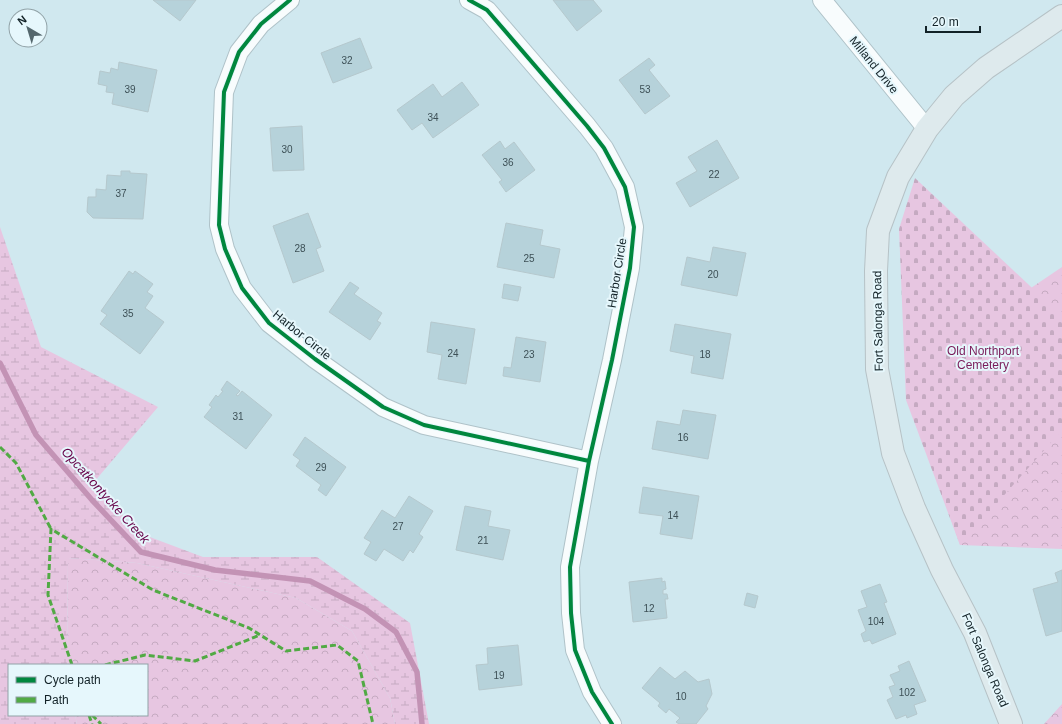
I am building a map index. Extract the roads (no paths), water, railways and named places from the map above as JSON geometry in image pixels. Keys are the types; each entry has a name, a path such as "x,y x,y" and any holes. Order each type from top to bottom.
{"main road":[{"name":"Fort Salonga Road","path":"1011,724 976,633 926,535 892,452 877,369 876,271 878,231 898,177 927,129 954,96 986,68 1062,16"}],"street":[{"name":"Harbor Circle","path":"290,0 261,24 239,52 224,92 219,225 224,249 242,288 269,323 315,359 383,407 424,426 503,441 589,461"},
{"name":"Harbor Circle","path":"469,0 487,10 587,126 604,148 625,187 634,227 630,268 612,360 589,461 570,567 571,613 576,650 592,692 612,724"},
{"name":"Milland Drive","path":"822,0 927,129"}],"waterway":[{"name":"Opcatkontycke Creek","path":"0,363 36,435 92,500 141,552 215,570 310,581 365,609 396,632 417,672 422,724"}],"park label":[{"name":"Old Northport Cemetery","path":"983,358"}]}
